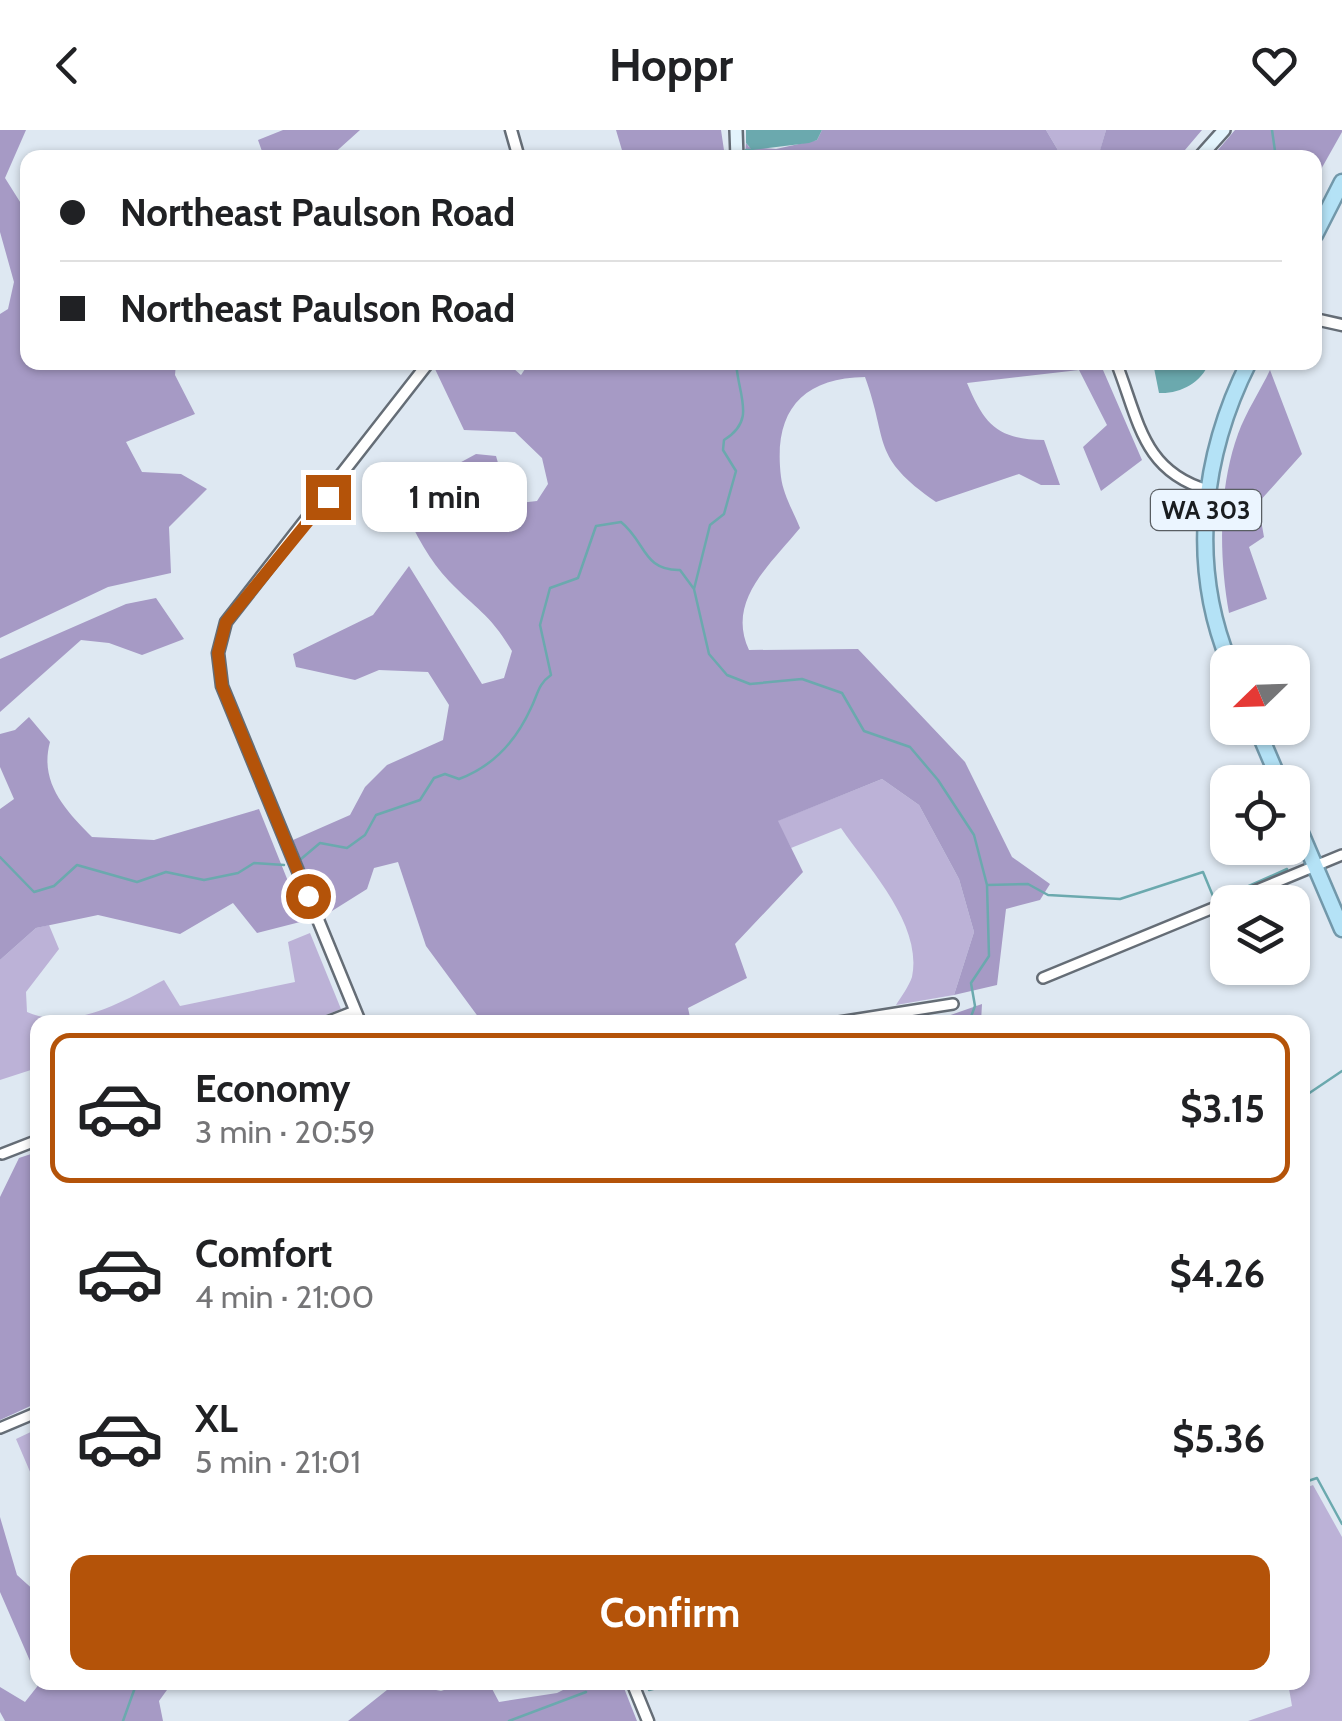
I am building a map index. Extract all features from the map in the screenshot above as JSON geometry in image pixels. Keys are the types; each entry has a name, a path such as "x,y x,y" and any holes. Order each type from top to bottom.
{"highway":[{"path":"1322,221 1342,182"},
{"name":"WA 303","path":"1224,645 1210,591 1205,528 1208,490 1220,431 1247,370"},
{"path":"1310,852 1342,929"}],"main road":[{"path":"1206,150 1224,130"}],"street":[{"path":"356,1015 222,686 218,653 226,622 423,370"},
{"path":"1119,370 1157,463 1171,476 1208,490"},
{"path":"1043,978 1342,855"},
{"path":"883,1015 953,1004"},
{"path":"2,1154 30,1143"},
{"path":"0,1428 30,1415"},
{"path":"635,1690 648,1721"}],"shaded area":[{"path":"0,130 26,130 5,178 20,202 20,370 175,370 195,414 126,442 142,472 181,474 207,489 169,527 171,573 108,587 0,638 0,314 8,309 14,282 0,232"},
{"path":"283,130 360,130 338,150 262,150 258,140"},
{"path":"616,130 721,130 724,150 622,150"},
{"path":"822,130 1046,130 1058,150 746,150 746,143 749,147 776,149 817,140"},
{"path":"1046,130 1106,130 1100,150 1058,150"},
{"path":"1106,130 1202,130 1185,150 1100,150"},
{"path":"1235,130 1342,130 1322,168 1322,150 1218,150"},
{"path":"435,370 515,370 521,375 524,370 1079,370 967,383 980,410 995,427 1015,437 1044,440 1060,485 1041,485 1019,474 936,502 891,460 865,377 824,384 808,392 787,417 780,454 782,483 800,528 755,584 743,615 749,650 858,649 965,762 1012,857 1050,884 1040,900 1006,909 997,985 954,995 974,932 959,879 919,805 882,779 778,821 803,872 735,944 747,978 688,1008 690,1015 477,1015 426,946 398,862 374,868 367,889 324,916 293,840 350,815 365,787 387,765 443,740 449,705 428,672 379,670 355,680 296,667 293,654 373,615 409,566 482,684 504,678 512,651 490,620 434,563 400,499 424,490 447,522 474,505 452,467 476,454 496,456 510,504 537,501 548,484 542,458 515,432 464,430"},
{"path":"1079,370 1103,370 1142,460 1101,491 1083,447 1107,425"},
{"path":"1270,370 1302,454 1258,503 1264,537 1249,547 1267,599 1229,613 1222,546 1227,477 1241,426"},
{"path":"156,598 184,639 142,655 109,643 81,640 0,712 0,659 126,604"},
{"path":"29,717 50,742 51,783 72,816 92,837 154,840 259,809 304,921 257,933 233,903 180,934 98,915 36,928 0,960 0,809 14,799 0,767 0,734 15,730"},
{"path":"882,779 919,805 959,879 974,932 954,995 896,1005 912,977 913,957 909,937 891,898 841,828 791,848 777,821"},
{"path":"49,925 59,949 26,992 27,1012 38,1015 30,1015 30,1070 0,1080 0,960 36,928"},
{"path":"310,933 341,1009 326,1015 84,1015 164,980 180,1006 295,982 288,942"},
{"path":"982,1004 981,1015 951,1015"},
{"path":"30,1154 30,1406 0,1420 0,1197 19,1158"},
{"path":"30,1432 30,1472 16,1439"},
{"path":"1313,1485 1342,1537 1342,1721 1248,1721 1292,1706 1289,1690 1310,1690"},
{"path":"0,1517 17,1575 30,1587 30,1661 0,1592"},
{"path":"0,1687 25,1702 34,1690 167,1690 159,1701 163,1721 5,1721 0,1712"},
{"path":"387,1690 493,1690 499,1702 563,1690 625,1690 637,1721 348,1721"}],"water":[{"path":"746,130 822,130 817,140 809,143 752,150 746,143"},
{"path":"1155,370 1205,370 1189,386 1159,393"}],"waterway":[{"path":"1272,130 1275,150"},
{"path":"746,150 752,150"},
{"path":"737,370 743,415 734,432 724,440 723,450 736,471 724,514 710,525 694,589 709,654 727,675 750,684 802,679 842,693 864,731 910,747 938,780 974,835 987,885 989,956 971,983 975,1006 972,1015"},
{"path":"301,859 320,843 347,848 365,835 376,815 420,800 434,778 445,774 459,779 483,767 511,742 551,675 540,625 550,588 578,578 596,526 621,522 652,561 680,570 694,589"},
{"path":"0,857 34,892 54,886 77,865 137,882 166,872 204,880 238,873 254,863 284,865"},
{"path":"987,885 1028,884 1048,895 1120,899 1203,872 1215,901 1287,869"},
{"path":"1310,1093 1342,1071"},
{"path":"1310,1480 1317,1478 1342,1524"},
{"path":"123,1721 134,1690"},
{"path":"509,1721 586,1692"}],"route":[{"path":"308,896 222,686 218,653 226,622 328,497"}]}
